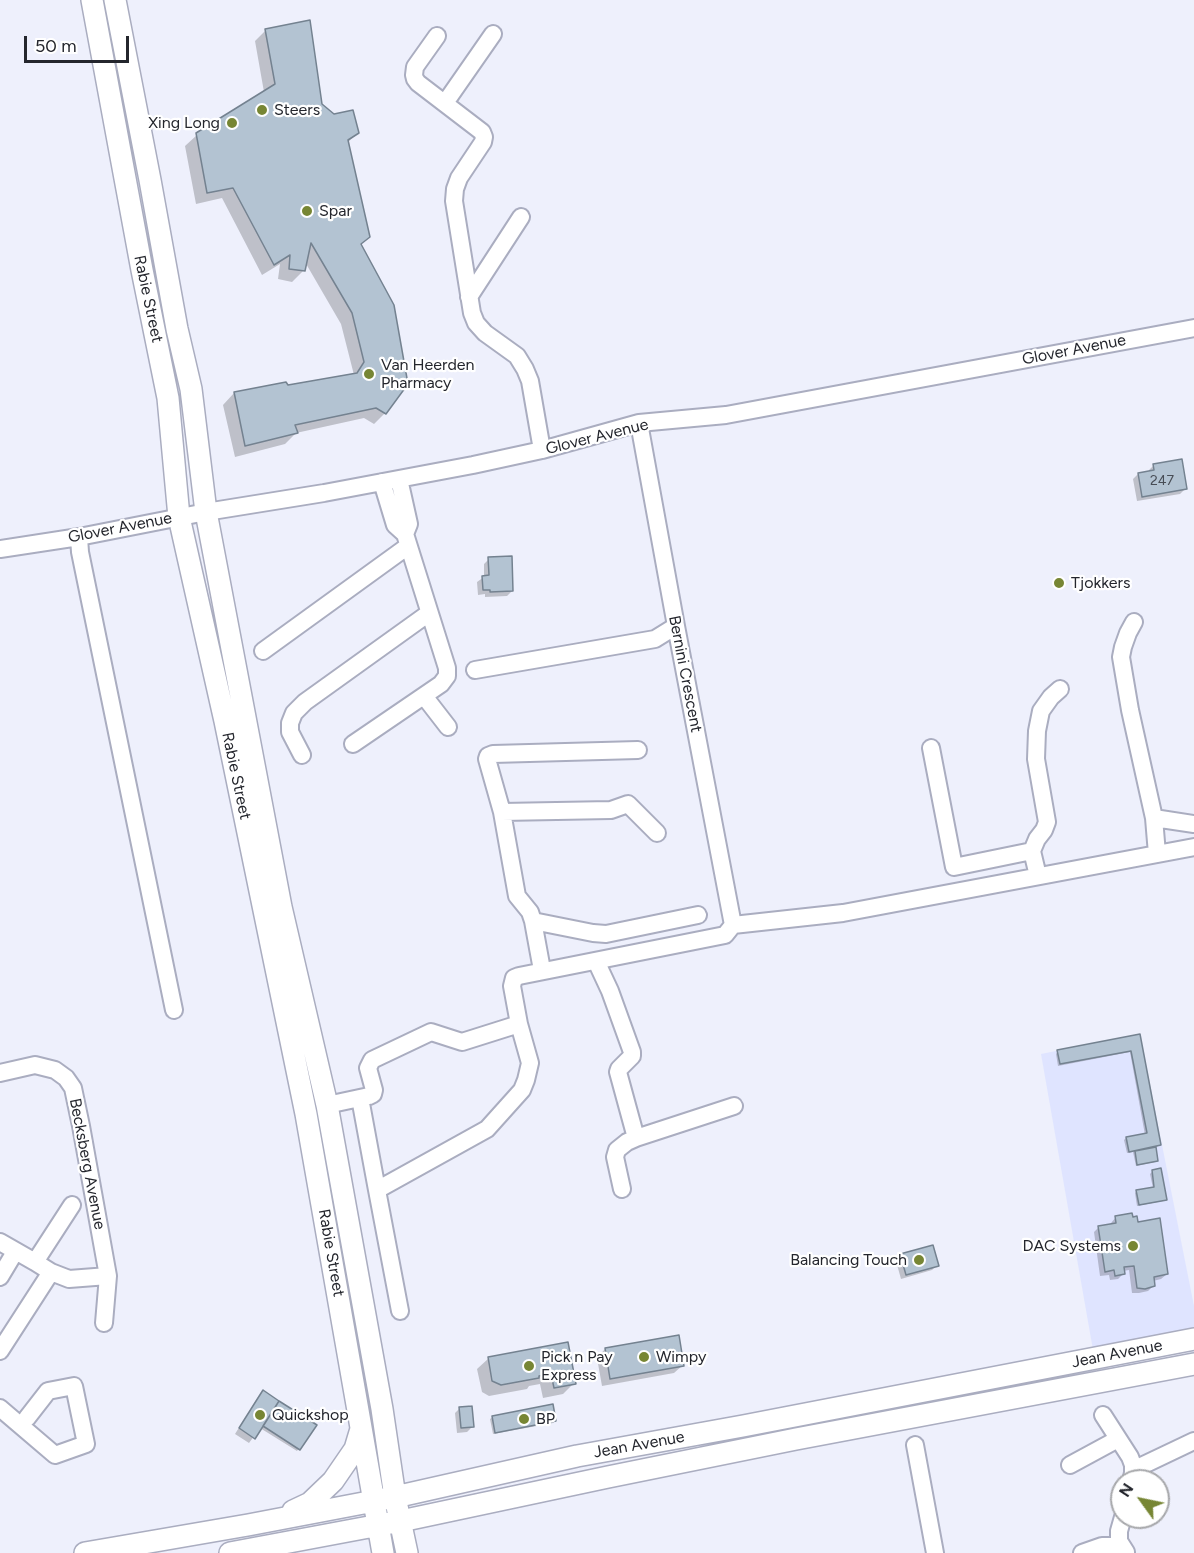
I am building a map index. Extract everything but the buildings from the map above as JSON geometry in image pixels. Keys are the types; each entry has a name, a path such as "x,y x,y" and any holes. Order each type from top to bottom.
{"main road":[{"name":"Rabie Street","path":"92,0 168,398 179,517 225,721 306,1114 362,1427 385,1499 401,1521 407,1553"},
{"name":"Rabie Street","path":"116,0 177,329 191,389 206,512 281,907 327,1105 382,1409 385,1499 378,1525 383,1553"},
{"name":"Jean Avenue","path":"85,1553 277,1520 385,1499 577,1456 1194,1339"},
{"name":"Jean Avenue","path":"230,1553 401,1521 796,1439 1194,1364"},
{"path":"277,1520 310,1503 333,1481 355,1449 362,1427"},
{"path":"705,1433 709,1438 716,1440 780,1429 796,1439"}],"street":[{"path":"445,103 493,34"},
{"path":"437,36 415,67 414,75 418,83 482,132 484,137 459,178 454,201 472,313 485,333 517,356 525,369 530,381 542,450"},
{"path":"469,297 521,217"},
{"name":"Glover Avenue","path":"0,549 79,537 390,480 542,450 639,423 726,416 1194,328"},
{"name":"Bernini Crescent","path":"639,423 733,925"},
{"path":"353,744 441,684 447,676 447,668 406,540 409,524 390,480"},
{"path":"79,537 80,552 174,1010"},
{"path":"263,651 406,540"},
{"path":"302,755 290,732 290,723 294,713 305,702 429,613"},
{"path":"1134,622 1121,657 1154,819 1157,854"},
{"path":"475,670 655,639 676,626"},
{"path":"1038,876 1032,851 1047,822 1036,759 1037,731 1041,711 1060,689"},
{"path":"424,696 448,727"},
{"path":"931,747 954,867 1032,851"},
{"path":"542,970 530,912 517,896 502,812 488,756 492,754 638,750"},
{"path":"502,812 611,810 628,804 657,833"},
{"path":"1154,819 1194,824"},
{"path":"377,1190 488,1129 522,1090 530,1063 512,986 514,978 542,970 726,935 733,925 843,913 1194,847"},
{"path":"533,921 606,934 698,915"},
{"path":"596,961 610,991 632,1052 632,1056 618,1072 636,1138"},
{"path":"327,1105 373,1094 368,1068 372,1060 431,1032 462,1042 519,1023"},
{"name":"Becksberg Avenue","path":"0,1073 35,1065 55,1070 66,1078 73,1088 108,1276 104,1323"},
{"path":"360,1098 400,1311"},
{"path":"622,1189 615,1156 617,1150 627,1142 734,1106"},
{"path":"35,1262 72,1204"},
{"path":"0,1242 51,1272 69,1279 108,1276"},
{"path":"0,1277 15,1252"},
{"path":"0,1351 51,1272"},
{"path":"0,1408 55,1455 87,1444 74,1386 48,1391 27,1418"},
{"path":"1103,1415 1130,1457 1131,1469"},
{"path":"1070,1465 1118,1439"},
{"path":"1144,1469 1194,1441"},
{"path":"915,1445 935,1553"},
{"path":"1119,1529 1119,1541 1124,1549"},
{"path":"1082,1553 1102,1546 1124,1549"}],"shaded area":[{"path":"1140,1034 1194,1306 1194,1330 1093,1350 1041,1054"}],"place":[{"name":"Steers","path":"262,110"},
{"name":"Xing Long","path":"232,123"},
{"name":"Spar","path":"307,211"},
{"name":"Van Heerden Pharmacy","path":"369,374"},
{"name":"Tjokkers","path":"1059,583"},
{"name":"DAC Systems","path":"1133,1246"},
{"name":"Balancing Touch","path":"919,1260"},
{"name":"Wimpy","path":"644,1357"},
{"name":"Pick n Pay Express","path":"529,1366"},
{"name":"Quickshop","path":"260,1415"},
{"name":"BP","path":"524,1419"}]}
